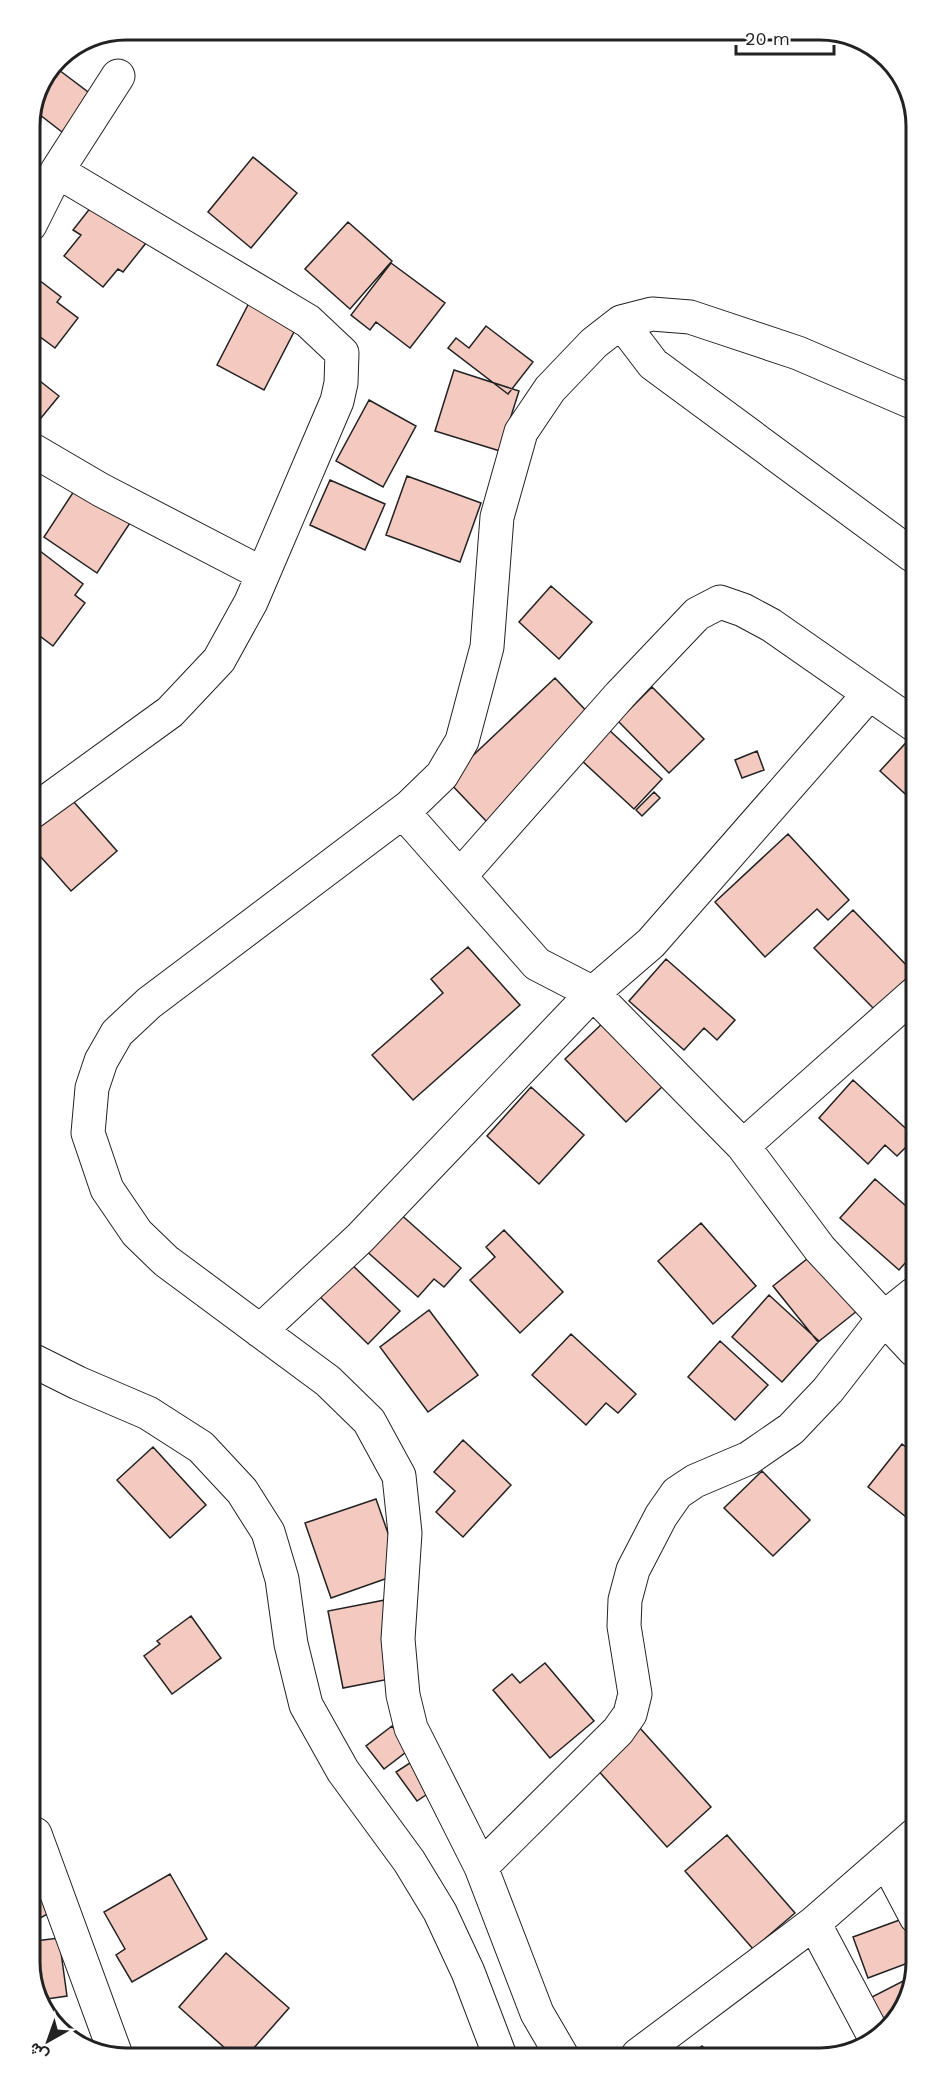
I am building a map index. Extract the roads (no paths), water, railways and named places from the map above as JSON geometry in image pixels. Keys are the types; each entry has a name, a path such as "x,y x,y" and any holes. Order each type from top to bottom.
{"street":[{"path":"41,203 57,171 118,76"},
{"path":"41,806 170,712 219,660 251,602 337,401 342,353 308,321 57,171"},
{"path":"557,2048 537,2013 481,1867 411,1728 403,1695 398,1639 405,1533 399,1476 369,1421 328,1381 166,1261 136,1233 107,1189 88,1133 92,1088 101,1061 117,1033 149,1002 403,812 442,775 462,741 487,647 497,517 521,432 550,390 594,343 621,322 652,314 690,317 798,353 906,399"},
{"path":"621,322 653,364 906,551"},
{"path":"41,454 101,490 263,574"},
{"path":"459,876 697,614 720,602 743,610 771,625 906,720"},
{"path":"260,1331 360,1238 593,993 651,944 869,694"},
{"path":"403,812 537,964 593,993 743,1146 820,1249 906,1341"},
{"path":"743,1146 906,1001"},
{"path":"481,1867 618,1731 630,1714 635,1694 624,1626 625,1600 633,1570 661,1516 677,1493 695,1481 748,1458 790,1429 828,1390 884,1318 906,1300"},
{"path":"40,1364 148,1413 201,1447 242,1491 268,1532 282,1579 291,1644 306,1705 344,1771 409,1861 440,1912 468,1972 497,2048"},
{"path":"647,2048 814,1923 906,1843"},
{"path":"40,1848 113,2047"},
{"path":"886,1860 906,1898"},
{"path":"814,1923 872,2031"}]}
